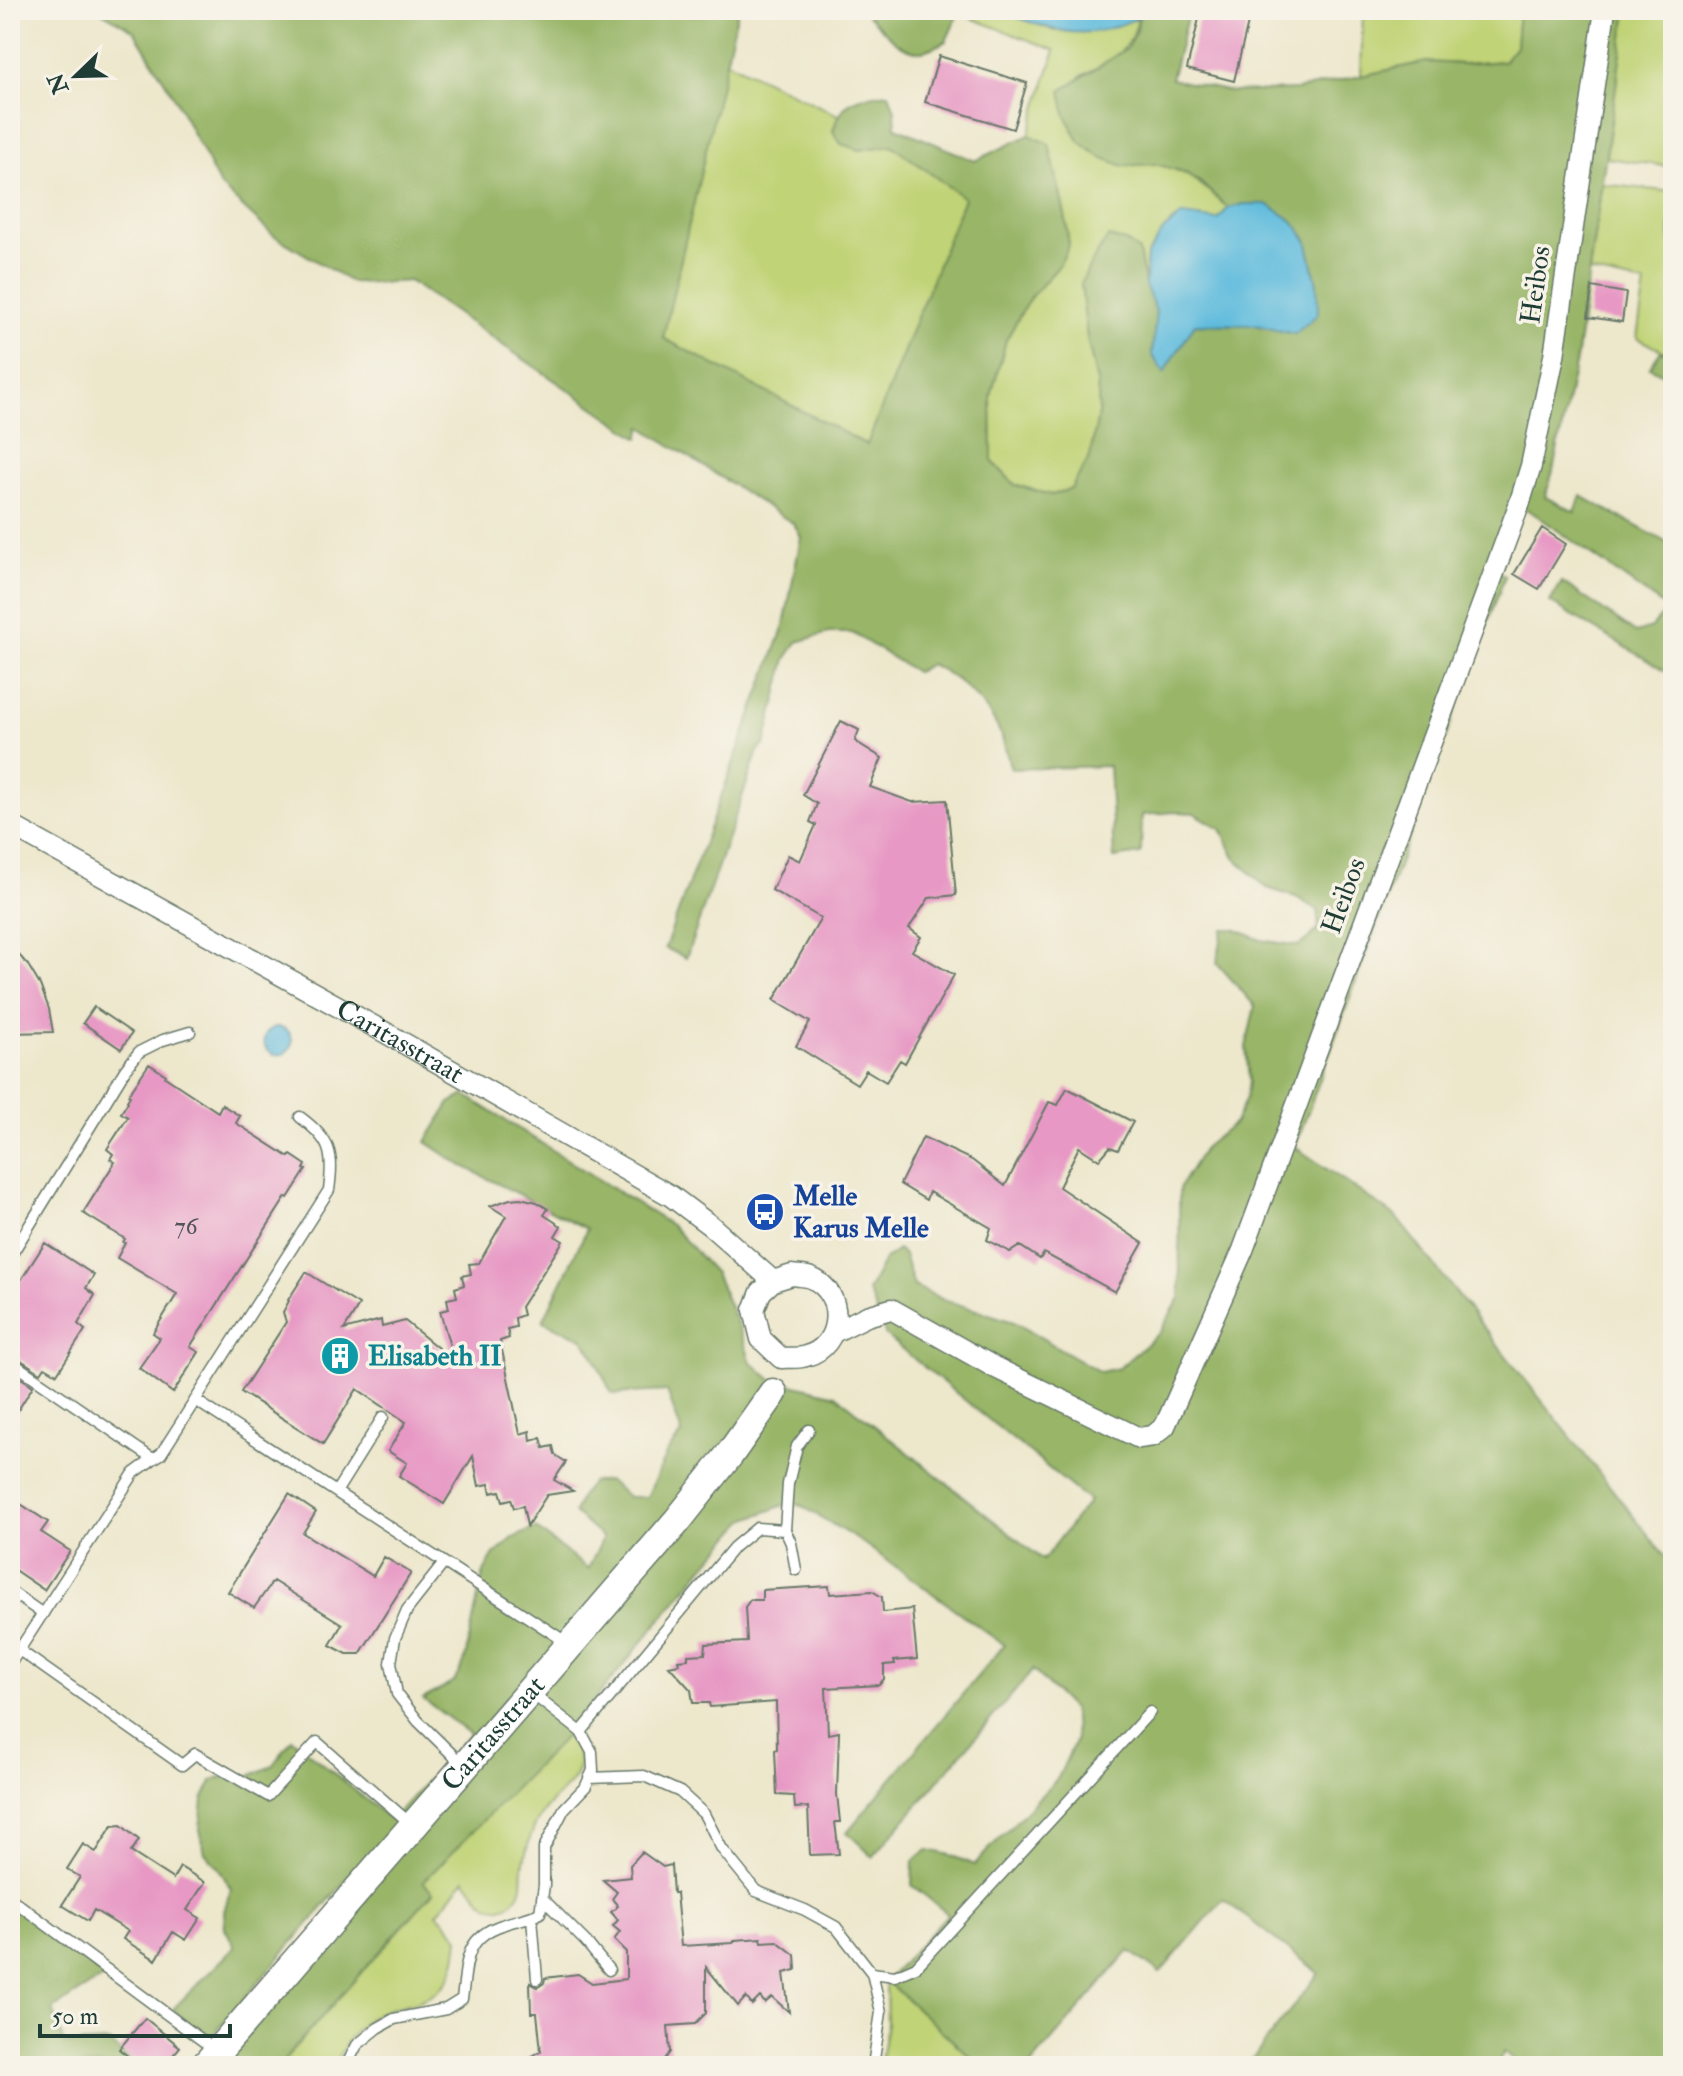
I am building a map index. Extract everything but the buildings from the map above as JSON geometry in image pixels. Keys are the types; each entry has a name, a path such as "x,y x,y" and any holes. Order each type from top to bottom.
{"street":[{"name":"Heibos","path":"834,1332 867,1316 891,1309 994,1367 1139,1438 1153,1436 1165,1426 1243,1250 1519,505 1531,466 1554,356 1605,10"},
{"name":"Caritasstraat","path":"10,825 374,1026 671,1196 711,1226 773,1281"},
{"path":"792,1275 812,1278 829,1292 837,1310 834,1332 823,1348 806,1356 781,1358 761,1339 754,1310 761,1292 773,1281 792,1275"},
{"path":"773,1393 781,1358"},
{"name":"Caritasstraat","path":"211,2059 678,1520 773,1393"}],"lane":[{"path":"10,1257 139,1052 163,1040 190,1032"},
{"path":"10,1664 134,1473 161,1454 329,1190 332,1165 326,1144 319,1132 300,1117"},
{"path":"10,1361 153,1459"},
{"path":"195,1400 569,1644"},
{"path":"336,1492 383,1417"},
{"path":"796,1570 785,1530 788,1484 797,1446 809,1430"},
{"path":"581,1732 734,1547 757,1528 785,1530"},
{"path":"444,1563 407,1610 395,1638 391,1663 397,1694 418,1721 464,1765"},
{"path":"10,1591 43,1614"},
{"path":"19,1650 182,1765 195,1754 268,1796 317,1742 413,1825"},
{"path":"346,2066 357,2045 386,2023 446,2009 462,1999 466,1957 480,1937 501,1925 540,1913 544,1848 564,1809 586,1786 593,1770 592,1752 581,1732 528,1691"},
{"path":"872,1973 895,1976 916,1967 1150,1712"},
{"path":"589,1778 644,1776 680,1792 704,1814 722,1849 756,1891 805,1910 836,1927 872,1973 881,2012 873,2066"},
{"path":"10,1898 211,2059"},
{"path":"542,1898 609,1970"},
{"path":"532,1917 537,1979"}],"green space":[{"path":"99,10 738,10 663,338 867,445 964,198 892,145 860,150 841,144 833,131 841,112 860,98 889,93 896,127 975,161 1029,135 1049,144 1069,245 1059,266 1029,299 1006,340 991,396 992,461 1015,485 1052,495 1071,489 1090,457 1099,410 1081,284 1108,237 1125,241 1139,251 1145,285 1156,310 1152,355 1164,372 1195,324 1255,325 1295,334 1317,284 1307,240 1293,221 1245,204 1228,208 1184,172 1155,164 1123,166 1098,156 1079,141 1066,116 1061,91 1127,48 1137,28 1140,10 1189,10 1171,79 1232,92 1296,90 1425,62 1464,64 1504,61 1516,46 1519,10 1627,10 1576,360 1545,497 1575,512 1581,496 1673,546 1673,668 1669,673 1550,602 1562,582 1636,633 1651,628 1668,609 1519,505 1495,569 1505,576 1295,1147 1395,1216 1673,1566 1673,2066 1523,2066 1504,2052 1496,2066 1247,2066 1319,1973 1223,1899 1160,1973 1129,1951 1030,2066 981,2066 886,1981 948,1914 912,1885 913,1861 928,1850 974,1865 1058,1778 1076,1739 1073,1710 1033,1670 873,1857 847,1832 1004,1645 863,1543 802,1506 789,1503 745,1520 562,1740 423,1882 433,1892 280,2066 220,2066 367,1898 348,1878 206,2043 173,2009 235,1947 225,1928 224,1911 231,1889 205,1853 200,1829 203,1800 212,1781 226,1776 241,1780 272,1766 292,1739 391,1820 470,1734 423,1699 454,1682 464,1663 483,1574 493,1556 513,1538 535,1528 588,1569 603,1538 574,1513 581,1496 592,1482 608,1481 629,1497 647,1497 667,1452 682,1434 667,1391 612,1394 582,1338 543,1321 587,1229 459,1164 426,1142 450,1103 465,1095 672,1226 715,1273 751,1362 771,1379 836,1395 1043,1560 1089,1501 886,1336 868,1291 884,1260 898,1250 904,1255 914,1286 944,1300 1014,1322 1100,1372 1119,1368 1159,1333 1180,1298 1179,1188 1205,1147 1235,1123 1246,1098 1249,1081 1246,1047 1255,1006 1217,963 1223,929 1235,929 1261,940 1299,946 1319,929 1317,910 1296,897 1267,888 1235,858 1221,829 1194,813 1142,815 1141,854 1114,858 1109,766 1011,769 1002,737 990,715 973,694 952,677 930,664 916,672 852,633 828,633 797,642 786,659 765,744 758,751 686,958 665,948 784,626 801,537 794,524 642,427 639,438 409,281 351,282 273,235 220,186 172,93 134,31"},
{"path":"861,10 949,10 958,15 946,41 921,51 896,42"},
{"path":"950,10 998,10 1055,31 1106,29 1138,18 1135,30 1124,47 1080,77 1123,166 1156,164 1177,170 1228,208 1218,220 1182,215 1172,222 1147,255 1145,285 1139,252 1089,267 1081,285 1099,410 1090,457 1071,489 1052,495 1015,485 992,461 991,396 1006,340 1029,299 1059,266 1069,245 1049,144 1029,135 1055,50"},
{"path":"1363,10 1519,10 1516,46 1504,61 1464,64 1425,62 1361,76"},
{"path":"1627,10 1673,10 1673,167 1606,158"},
{"path":"726,61 838,115 833,131 860,150 892,145 965,198 867,445 662,338"},
{"path":"1602,184 1672,192 1673,356 1637,338 1645,284 1589,272"},
{"path":"1661,351 1673,356 1673,380 1650,367"},
{"path":"566,1734 578,1754 579,1767 572,1781 545,1809 534,1827 524,1860 522,1887 517,1897 502,1907 493,1907 480,1898 465,1879 437,1914 459,1938 452,1971 442,1987 424,1999 371,2017 354,2033 333,2066 280,2066 433,1892 422,1882"},
{"path":"10,1901 104,1977 53,2009 64,2044 109,2042 136,2066 10,2066"},
{"path":"886,1981 970,2056 961,2066 880,2066 887,2023"}],"water":[{"path":"998,10 1140,10 1138,18 1120,25 1078,32 1043,26"},
{"path":"1267,204 1293,221 1307,240 1317,284 1318,314 1295,334 1255,325 1195,324 1164,373 1152,355 1156,311 1145,285 1147,255 1164,230 1182,215 1218,220 1228,208"},
{"path":"278,1027 288,1031 292,1041 288,1051 278,1055 268,1051 264,1041 268,1031"}],"place":[{"name":"Melle Karus Melle","path":"765,1212"},
{"name":"Elisabeth II","path":"340,1356"}]}
